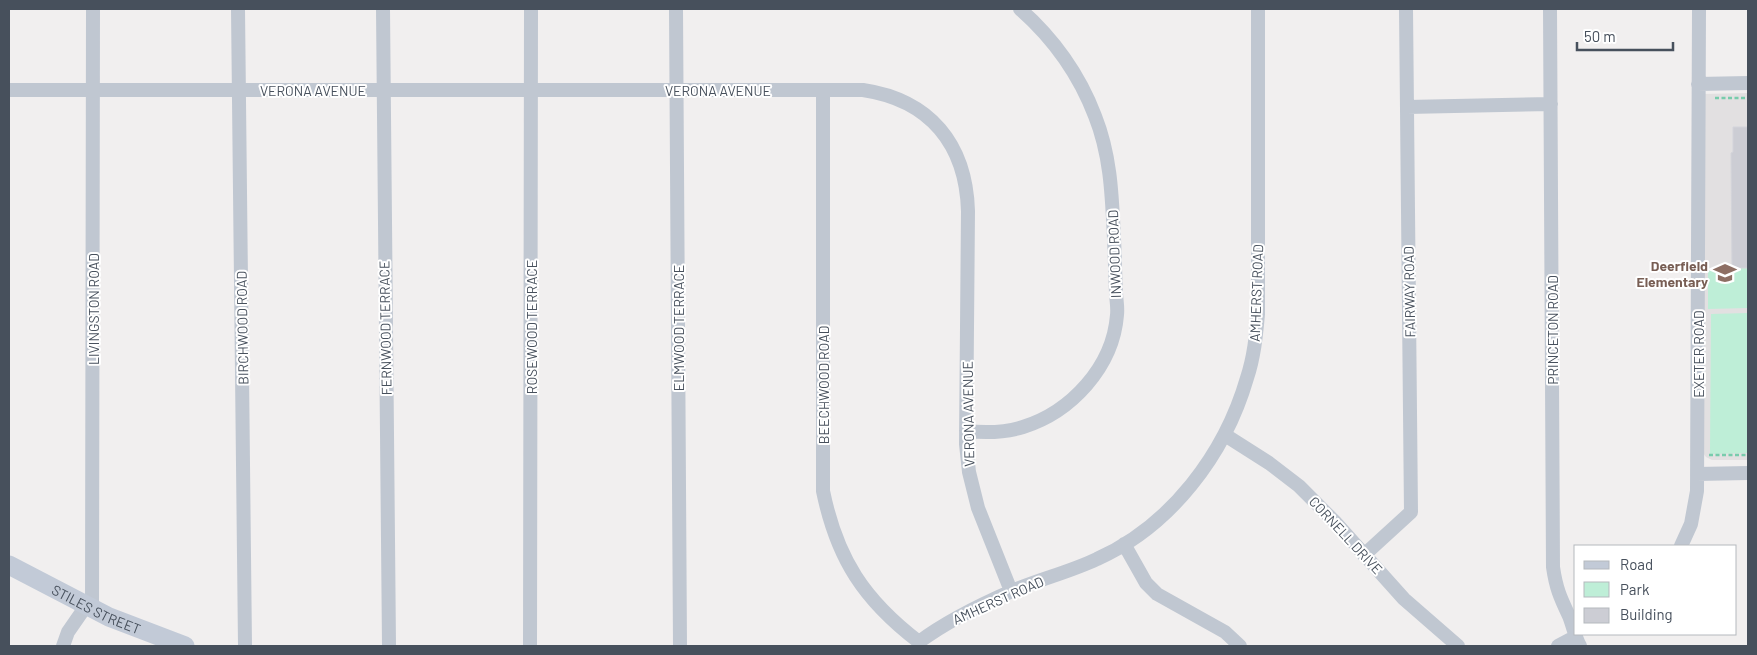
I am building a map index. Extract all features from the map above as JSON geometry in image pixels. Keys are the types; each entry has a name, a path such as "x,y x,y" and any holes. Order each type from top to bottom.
{"main road":[{"name":"STILES STREET","path":"9,565 89,607 173,644"}],"street":[{"name":"LIVINGSTON ROAD","path":"89,607 93,9"},
{"name":"BIRCHWOOD ROAD","path":"238,9 245,646"},
{"name":"FERNWOOD TERRACE","path":"383,9 389,646"},
{"name":"ROSEWOOD TERRACE","path":"530,646 531,9"},
{"name":"ELMWOOD TERRACE","path":"676,9 680,646"},
{"name":"INWOOD ROAD","path":"966,431 994,432 1021,427 1047,416 1065,405 1081,391 1098,369 1111,341 1117,315 1110,170 1101,134 1085,92 1071,67 1037,24 1020,9"},
{"name":"AMHERST ROAD","path":"919,644 941,626 1011,591 1097,559 1124,544 1172,506 1201,472 1224,435 1238,405 1248,376 1258,314 1258,9"},
{"name":"FAIRWAY ROAD","path":"1364,555 1411,512 1406,9"},
{"name":"PRINCETON ROAD","path":"1550,9 1553,567 1556,587 1572,616"},
{"name":"EXETER ROAD","path":"1681,545 1691,524 1697,492 1699,9"},
{"path":"1698,84 1748,84"},
{"name":"VERONA AVENUE","path":"9,90 863,90 898,99 920,111 946,136 958,157 966,180 968,211 966,431 969,472 978,508 1011,591"},
{"name":"BEECHWOOD ROAD","path":"823,90 824,491 834,534 854,575 882,611 919,644"},
{"path":"1407,107 1551,104"},
{"name":"CORNELL DRIVE","path":"1224,435 1269,463 1299,486 1335,522 1404,599 1458,646"},
{"path":"1697,474 1748,473"},
{"path":"1124,544 1146,583 1157,594 1225,632 1240,646"},
{"path":"63,646 68,632 89,607"},
{"path":"1558,646 1578,641"}],"path":[{"path":"1707,454 1748,455"}],"shaded area":[{"name":"Deerfield Elementary","path":"1748,93 1748,460 1712,460 1703,453 1702,94"}],"green space":[{"path":"1708,268 1748,268 1748,308 1708,309"},
{"path":"1748,313 1748,453 1710,454 1711,314"}],"building":[{"name":"Deerfield Elementary","path":"1733,127 1748,127 1748,268 1732,268 1731,153 1733,152"}],"place":[{"name":"Deerfield Elementary","path":"1725,273"}]}
